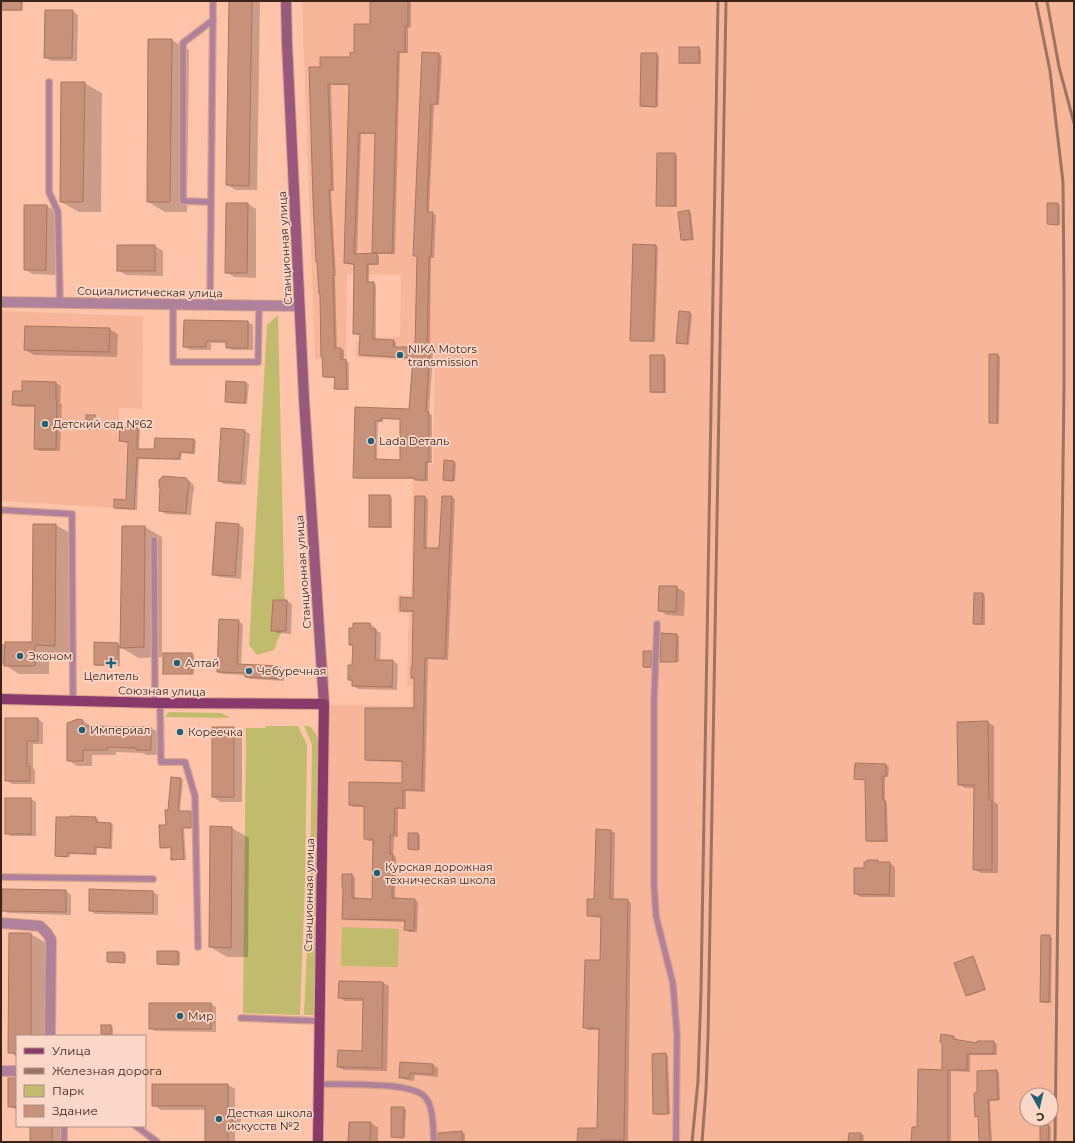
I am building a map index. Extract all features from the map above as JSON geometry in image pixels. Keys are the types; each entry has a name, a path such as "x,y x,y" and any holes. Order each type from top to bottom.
{"main road":[{"name":"Станционная улица","path":"286,1 304,399 324,704 318,1142"},
{"name":"Союзная улица","path":"1,699 158,703 324,704"}],"street":[{"name":"Социалистическая улица","path":"1,302 299,306"},
{"path":"1,923 40,926 51,940 50,1035"},
{"path":"1,1071 16,1071"}],"lane":[{"path":"210,305 213,1"},
{"path":"211,202 183,201 183,43 213,20"},
{"path":"49,82 49,192 58,212 60,303"},
{"path":"173,304 173,362 258,362 260,306"},
{"path":"1,510 72,514 73,701"},
{"path":"154,540 161,762 185,762 195,796 198,947"},
{"path":"657,624 654,701 654,884 656,916 673,984 677,1035 676,1142"},
{"path":"1,878 154,879"},
{"path":"241,1018 320,1021"},
{"path":"319,1084 396,1086 418,1091 426,1097 430,1106 434,1142"},
{"path":"64,1127 64,1142"},
{"path":"137,1127 157,1142"}],"shaded area":[{"path":"302,1 1074,1 1074,1142 317,1142 327,705 411,706 412,686 407,686 409,613 397,613 397,595 411,595 413,464 433,464 435,350 410,349 409,360 356,358 356,341 376,342 376,337 400,337 401,275 347,274 346,358 315,359"},
{"path":"1,311 143,316 142,409 119,408 119,442 127,442 126,499 114,499 114,508 1,501"}],"green space":[{"path":"278,315 285,622 274,650 257,655 249,645 267,325"},
{"path":"169,712 221,713 230,718 165,717"},
{"path":"266,726 298,726 307,745 305,882 300,1015 243,1013 246,728 266,728"},
{"path":"304,726 309,726 313,730 317,735 319,743 315,1014 313,1015 304,1015 310,882 312,744"},
{"path":"342,927 399,929 398,967 341,966"}],"building":[{"path":"1,1 21,1 21,10 1,10"},
{"path":"229,1 252,1 249,186 226,185"},
{"path":"370,1 408,1 408,26 405,26 405,52 398,52 392,253 377,253 377,264 367,264 367,282 374,282 373,339 394,340 393,347 415,347 417,256 413,256 422,52 439,53 437,104 431,104 427,212 433,212 431,257 429,257 427,350 430,350 426,412 429,412 429,462 426,462 425,480 415,480 415,478 353,478 355,407 409,409 413,358 359,355 360,334 353,334 354,264 344,263 349,84 328,84 332,190 329,190 334,275 335,348 341,348 341,360 346,359 347,389 334,389 335,377 323,377 321,357 320,294 316,262 313,200 309,67 320,67 320,57 350,57 350,52 354,53 354,24 370,24","holes":["359,133 375,133 372,253 377,253 354,254","381,418 400,419 400,460 375,459 375,421 381,421"]},
{"path":"45,10 73,10 72,58 44,58"},
{"path":"148,39 172,39 170,202 147,202"},
{"path":"679,47 699,47 699,63 679,63"},
{"path":"641,53 657,53 656,107 640,106"},
{"path":"61,82 85,82 83,202 60,202"},
{"path":"657,153 675,153 675,206 656,206"},
{"path":"226,203 248,203 247,273 225,273"},
{"path":"1047,203 1058,203 1058,225 1047,224"},
{"path":"24,205 47,205 46,270 24,270"},
{"path":"689,210 692,239 681,240 678,212"},
{"path":"633,244 656,245 653,341 630,341"},
{"path":"117,245 155,245 155,271 117,271"},
{"path":"679,311 690,312 687,344 676,343"},
{"path":"184,320 248,321 248,348 226,348 226,341 206,341 206,347 183,347"},
{"path":"25,326 110,328 109,352 24,350"},
{"path":"989,354 998,354 997,423 989,423"},
{"path":"650,355 664,355 664,392 650,392"},
{"path":"22,381 56,382 56,449 34,449 35,405 12,405 13,391 22,391"},
{"path":"226,381 246,382 245,403 225,402"},
{"path":"86,415 95,415 95,429 86,429"},
{"path":"120,427 138,428 137,449 154,449 155,438 194,439 193,453 180,452 179,459 137,458 134,509 114,508 114,499 126,500 128,442 119,441"},
{"path":"221,428 245,430 241,483 218,481"},
{"path":"444,460 454,461 453,481 443,480"},
{"path":"163,476 186,478 189,482 186,513 159,511 159,480"},
{"path":"369,495 390,495 390,527 369,527"},
{"path":"415,496 425,496 424,548 439,548 442,496 452,496 445,658 425,658 422,790 403,790 403,808 395,808 394,835 390,835 390,854 393,854 392,898 415,899 414,931 404,930 405,920 342,919 342,874 352,874 352,898 372,899 373,839 364,839 364,806 349,805 349,782 402,783 402,761 365,760 365,708 414,708 414,678 411,678 413,611 400,611 400,597 413,598"},
{"path":"216,522 239,524 235,576 212,575"},
{"path":"33,524 56,524 55,646 35,645 35,666 4,666 5,642 32,642"},
{"path":"122,526 145,526 144,647 120,648"},
{"path":"659,586 677,586 676,612 658,611"},
{"path":"974,593 983,593 982,624 973,624"},
{"path":"273,600 287,600 286,631 271,631"},
{"path":"219,619 239,620 237,664 280,666 280,679 245,677 245,673 217,672"},
{"path":"353,623 370,623 370,629 376,629 375,660 393,660 392,687 352,686 352,680 348,680 348,665 352,665 353,645 349,645 349,628 353,628"},
{"path":"661,633 677,634 676,662 660,662"},
{"path":"94,642 118,643 118,665 94,665"},
{"path":"643,651 652,651 651,667 643,667"},
{"name":"Алтай","path":"163,653 192,653 192,674 163,674"},
{"path":"5,718 38,718 38,741 27,741 27,766 30,766 30,781 5,781"},
{"path":"78,719 83,720 83,726 151,727 151,750 107,747 107,750 83,750 83,761 67,761 67,723"},
{"path":"988,721 989,800 992,800 992,870 973,870 974,785 958,785 957,722"},
{"path":"212,727 234,727 234,797 212,797"},
{"path":"855,763 886,764 886,776 882,776 883,800 885,800 886,841 866,841 865,780 854,779"},
{"path":"171,777 181,778 178,811 191,811 191,828 182,828 184,859 171,860 171,847 160,848 159,825 166,825 165,810 168,810"},
{"path":"5,798 31,798 31,834 5,834"},
{"path":"56,817 96,817 96,822 111,823 110,848 95,847 95,854 68,853 67,857 55,856"},
{"path":"210,826 232,827 231,948 209,947"},
{"path":"596,829 611,830 610,899 628,899 624,1140 577,1142 578,1128 597,1128 599,1028 583,1028 585,960 600,960 601,916 587,916 587,899 594,899"},
{"path":"408,833 418,833 418,850 408,849"},
{"path":"867,860 890,862 889,895 854,894 854,868 864,868 864,862 867,862"},
{"path":"2,889 66,890 66,912 2,911"},
{"path":"89,889 153,891 153,913 89,911"},
{"path":"9,933 31,933 31,1035 16,1035 16,1053 8,1053"},
{"path":"1041,935 1050,935 1049,1002 1040,1002"},
{"path":"157,951 178,951 178,965 157,964"},
{"path":"107,952 124,952 124,963 107,962"},
{"path":"973,956 985,989 966,996 954,963"},
{"path":"339,981 383,982 382,1068 337,1067 338,1050 362,1051 363,999 338,998"},
{"name":"Мир","path":"149,1003 211,1003 211,1029 149,1029"},
{"path":"101,1025 111,1025 111,1034 101,1034"},
{"path":"941,1034 954,1036 953,1039 977,1043 977,1041 994,1041 994,1054 967,1054 967,1070 948,1070 948,1142 911,1142 912,1127 917,1127 918,1069 942,1070 942,1043 940,1042"},
{"path":"666,1053 668,1114 653,1114 652,1054"},
{"path":"400,1062 433,1064 433,1074 410,1073 409,1078 399,1078"},
{"path":"997,1070 998,1100 988,1100 990,1142 979,1142 978,1116 975,1117 974,1093 977,1093 977,1071"},
{"path":"8,1078 16,1078 16,1107 8,1107"},
{"path":"152,1084 228,1084 228,1111 233,1111 233,1128 228,1128 228,1142 205,1142 205,1106 152,1106"},
{"path":"391,1107 404,1107 403,1138 391,1137"},
{"path":"349,1122 371,1122 370,1142 348,1142"},
{"path":"30,1127 52,1127 52,1142 30,1142"},
{"path":"1040,1127 1049,1127 1048,1142 1040,1142"},
{"path":"462,1131 463,1142 438,1142 438,1133"},
{"path":"849,1133 861,1133 861,1142 848,1142"}],"railway":[{"path":"692,1142 698,1081 701,990 718,1"},
{"path":"702,1142 708,1037 726,1"},
{"path":"1036,1 1050,71 1063,182 1064,384 1055,1142"},
{"path":"1047,1 1059,67 1074,123"}],"place":[{"name":"NIKA Motors transmission","path":"400,355"},
{"name":"Детский сад №62","path":"45,424"},
{"name":"Lada Dеталь","path":"371,441"},
{"name":"Эконом","path":"20,656"},
{"name":"Целитель","path":"111,663"},
{"name":"Алтай","path":"177,663"},
{"name":"Чебуречная","path":"249,671"},
{"name":"Империал","path":"82,730"},
{"name":"Кореечка","path":"180,732"},
{"name":"Курская дорожная техническая школа","path":"377,873"},
{"name":"Мир","path":"180,1016"},
{"name":"Десткая школа искусств №2","path":"219,1119"}]}
